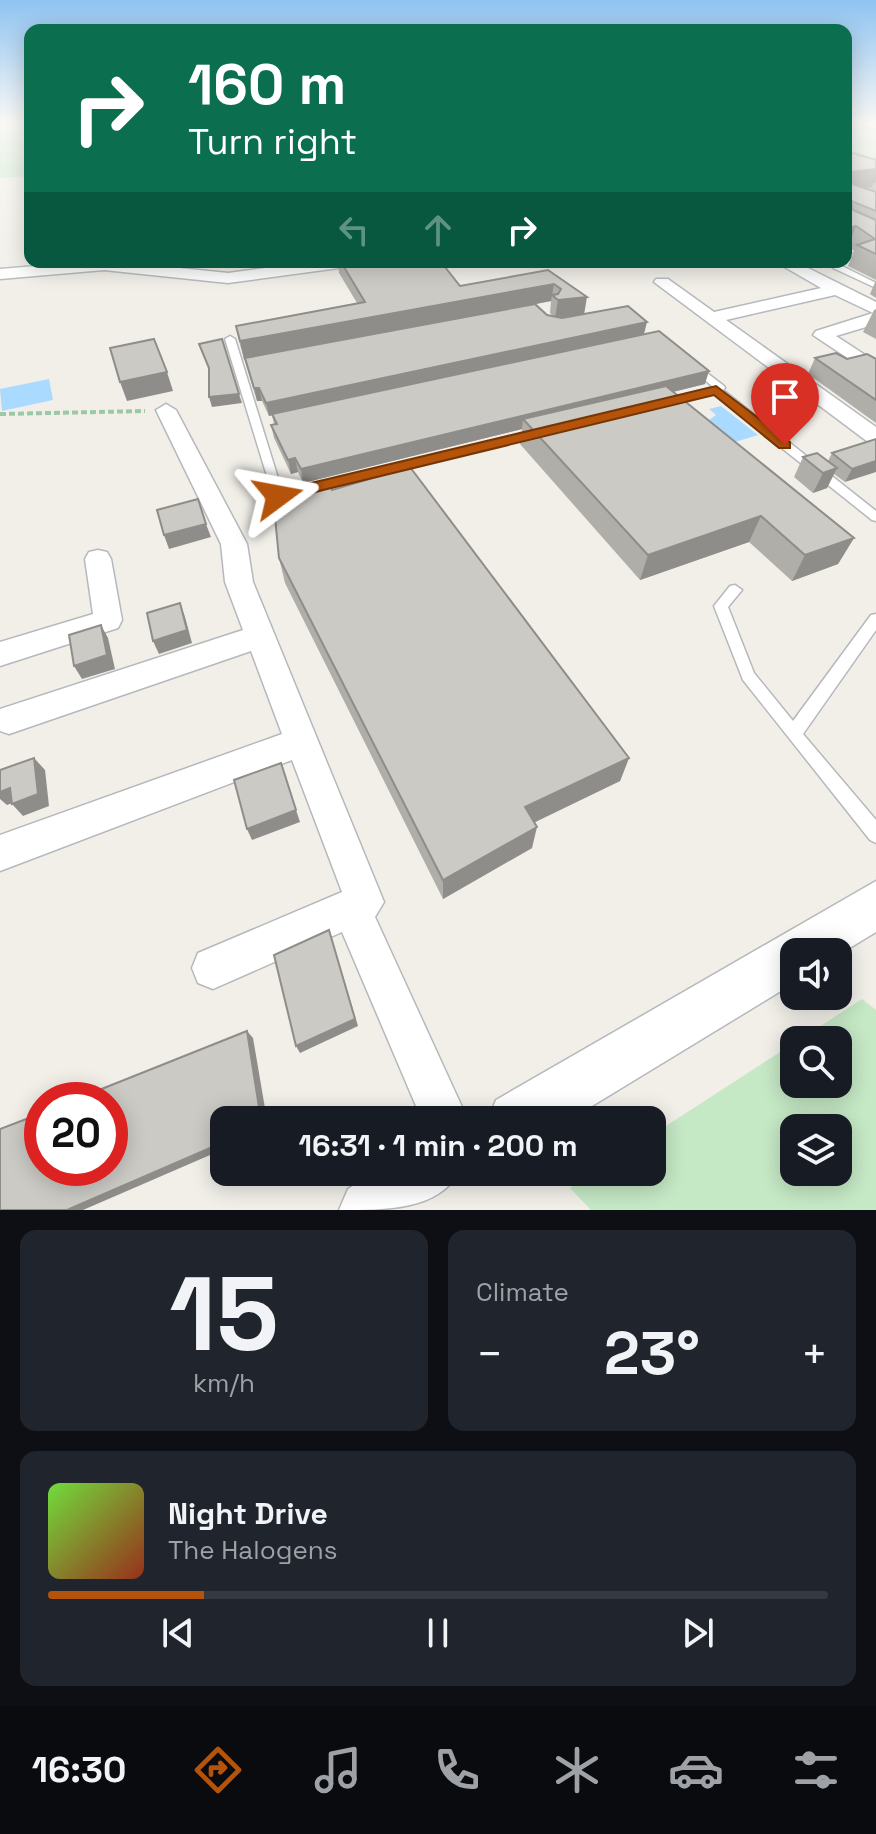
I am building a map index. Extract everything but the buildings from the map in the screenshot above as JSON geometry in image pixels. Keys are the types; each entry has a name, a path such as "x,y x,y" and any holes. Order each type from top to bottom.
{"street":[{"path":"0,274 69,268"},
{"path":"133,268 228,278 302,268"},
{"path":"796,268 876,309"},
{"path":"662,282 876,437"},
{"path":"710,318 837,289"},
{"path":"876,318 822,335 876,371"},
{"path":"166,410 234,544 239,582 365,902 213,968"},
{"path":"0,654 108,620 98,559"},
{"path":"9,720 260,636"},
{"path":"0,853 300,742"},
{"path":"821,938 876,905"},
{"path":"351,908 439,1106"},
{"path":"539,1106 780,963"},
{"path":"371,1210 408,1186"}],"lane":[{"path":"840,268 876,286"},
{"path":"230,339 278,496 550,430"},
{"path":"656,405 720,388 684,357"},
{"path":"238,367 253,364"},
{"path":"716,390 876,517"},
{"path":"255,425 270,421"},
{"path":"735,590 721,606 748,676 876,834"},
{"path":"793,734 876,619"}],"path":[{"path":"0,414 41,410 79,413 166,410"}],"green space":[{"path":"862,999 876,1010 876,1210 591,1210 570,1188 666,1186 666,1126 780,1052 780,1098 852,1098 852,1026 821,1026 845,1010 852,1010 852,1006"}],"water":[{"path":"49,379 53,400 2,411 0,389"},
{"path":"721,406 758,435 735,442 709,420 716,415 709,409"}],"route":[{"path":"278,496 716,390 785,445"}]}
